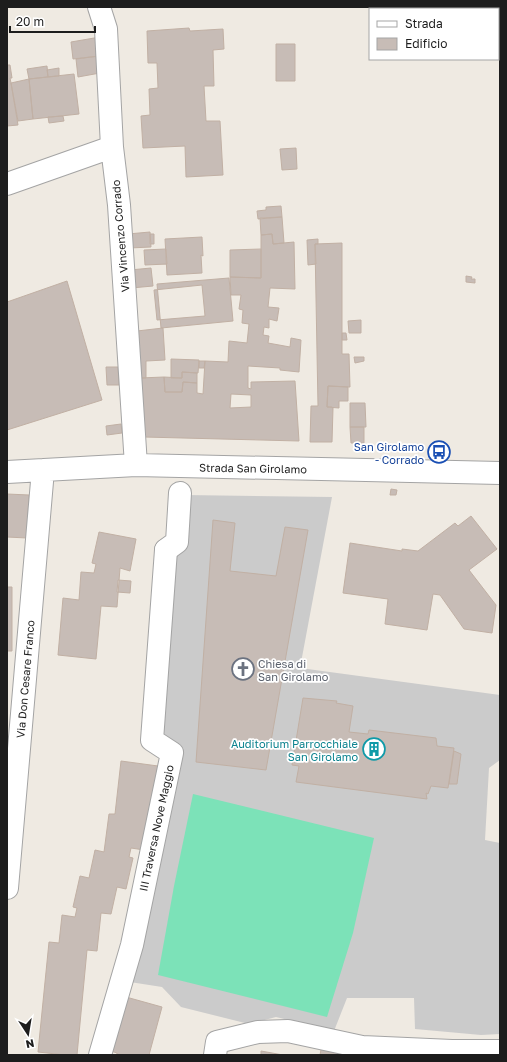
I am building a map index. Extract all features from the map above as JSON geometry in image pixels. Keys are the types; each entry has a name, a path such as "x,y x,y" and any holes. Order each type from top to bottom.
{"street":[{"name":"Via Vincenzo Corrado","path":"99,7 106,29 112,147 119,205 136,465"},
{"path":"7,184 112,147"},
{"name":"Strada San Girolamo","path":"7,472 136,465 500,473"},
{"name":"Via Don Cesare Franco","path":"7,888 43,470"},
{"name":"III Traversa Nove Maggio","path":"100,1055 132,945 172,753 152,740 166,550 177,542 180,493"},
{"path":"215,1055 217,1042 258,1032 281,1031 288,1031 362,1047 452,1053 500,1051"}],"shaded area":[{"path":"184,495 332,497 300,668 500,695 500,760 489,768 485,840 500,843 500,1034 481,1035 415,1029 414,998 347,998 334,1031 276,1017 249,1024 181,1007 162,987 130,982 181,764 160,729 171,560"}],"green space":[{"path":"193,794 374,838 353,933 327,1017 158,975"}],"building":[{"path":"189,28 190,31 223,29 224,49 213,50 214,86 204,86 206,121 220,121 223,175 186,177 185,146 143,148 141,116 150,115 149,89 158,88 157,63 148,63 147,31"},
{"path":"100,37 99,56 73,59 71,42"},
{"path":"276,44 295,44 295,81 276,81"},
{"path":"99,56 100,73 78,77 76,59"},
{"path":"7,65 10,65 12,78 10,78 18,125 7,126"},
{"path":"47,66 48,77 29,79 27,69"},
{"path":"59,68 59,76 48,77 47,70"},
{"path":"74,74 79,114 33,119 29,79"},
{"path":"29,79 33,119 18,121 11,83"},
{"path":"63,116 64,121 49,123 48,117"},
{"path":"296,148 297,169 282,170 280,149"},
{"path":"281,206 282,217 258,219 257,211 266,210 266,207"},
{"path":"282,217 284,243 273,244 272,234 261,235 260,218"},
{"path":"150,232 151,247 129,248 128,234"},
{"path":"150,234 154,234 154,244 150,244"},
{"path":"272,234 273,244 294,242 295,289 270,288 268,307 279,308 277,321 269,319 269,328 264,327 263,335 269,336 268,343 290,347 291,338 301,340 299,372 280,370 280,368 248,366 248,388 251,389 251,382 295,381 299,441 144,437 140,378 164,377 165,392 182,392 183,382 197,383 197,393 203,394 205,361 228,362 229,341 247,343 249,324 242,323 243,310 239,309 241,295 231,295 230,277 261,278 261,235","holes":["231,394 251,395 251,407 230,408"]},
{"path":"202,237 202,273 167,275 165,239"},
{"path":"318,239 318,244 315,244 316,264 308,265 307,240"},
{"path":"342,243 342,354 349,354 350,387 328,386 327,407 333,408 332,442 310,442 311,406 318,406 315,244"},
{"path":"166,249 167,264 145,265 144,250"},
{"path":"261,249 261,278 230,277 230,250"},
{"path":"151,268 153,286 131,288 130,270"},
{"path":"466,276 472,277 471,279 475,279 475,283 466,282"},
{"path":"229,278 233,321 161,328 157,284"},
{"path":"67,281 102,400 7,430 7,302"},
{"path":"202,285 205,316 157,320 154,290"},
{"path":"361,320 361,333 349,333 348,321"},
{"path":"163,328 165,360 146,361 146,378 140,378 137,331"},
{"path":"342,333 346,333 347,340 342,340"},
{"path":"354,357 364,357 364,361 355,363"},
{"path":"171,359 199,360 198,373 182,372 182,378 171,378"},
{"path":"199,361 205,361 204,368 199,368"},
{"path":"106,367 118,367 119,385 107,385"},
{"path":"182,372 197,373 197,383 183,382 182,392 165,392 164,377 182,378"},
{"path":"328,386 348,387 348,401 339,401 339,408 327,407"},
{"path":"350,403 365,403 366,427 350,427"},
{"path":"121,424 122,433 107,435 106,426"},
{"path":"350,427 364,427 364,443 351,443"},
{"path":"391,489 397,490 396,495 390,495"},
{"path":"7,494 29,495 27,538 7,537"},
{"path":"471,516 497,549 469,570 496,605 492,633 464,629 440,595 433,594 427,630 385,624 388,599 343,593 350,543 402,551 402,549 418,551 455,523 458,526"},
{"name":"Chiesa di San Girolamo","path":"213,520 235,523 230,571 276,576 285,527 308,530 266,770 196,762"},
{"path":"99,532 136,539 130,571 120,568 117,607 101,606 96,659 58,655 63,598 79,600 81,572 94,573 96,564 92,563"},
{"path":"118,580 131,581 130,593 117,592"},
{"path":"7,587 12,587 12,651 7,651"},
{"name":"Auditorium Parrocchiale San Girolamo","path":"303,698 337,701 336,703 353,706 349,732 368,734 369,730 436,738 437,746 454,748 448,788 431,786 428,794 426,793 427,799 296,782 299,766 292,765"},
{"path":"454,751 461,754 457,784 449,784"},
{"path":"121,761 158,766 144,850 131,848 129,857 133,858 126,889 117,887 111,914 101,913 97,951 87,950 77,1055 38,1052 49,942 59,943 62,915 75,917 77,908 73,907 80,876 89,878 95,850 104,852 109,814 115,814"},
{"path":"126,997 162,1007 149,1055 117,1055 117,1053 111,1051"},
{"path":"322,1044 342,1048 341,1055 320,1055"},
{"path":"261,1051 283,1055 261,1055"}],"place":[{"name":"San Girolamo - Corrado","path":"439,452"},
{"name":"Chiesa di San Girolamo","path":"243,669"},
{"name":"Auditorium Parrocchiale San Girolamo","path":"374,749"}]}
